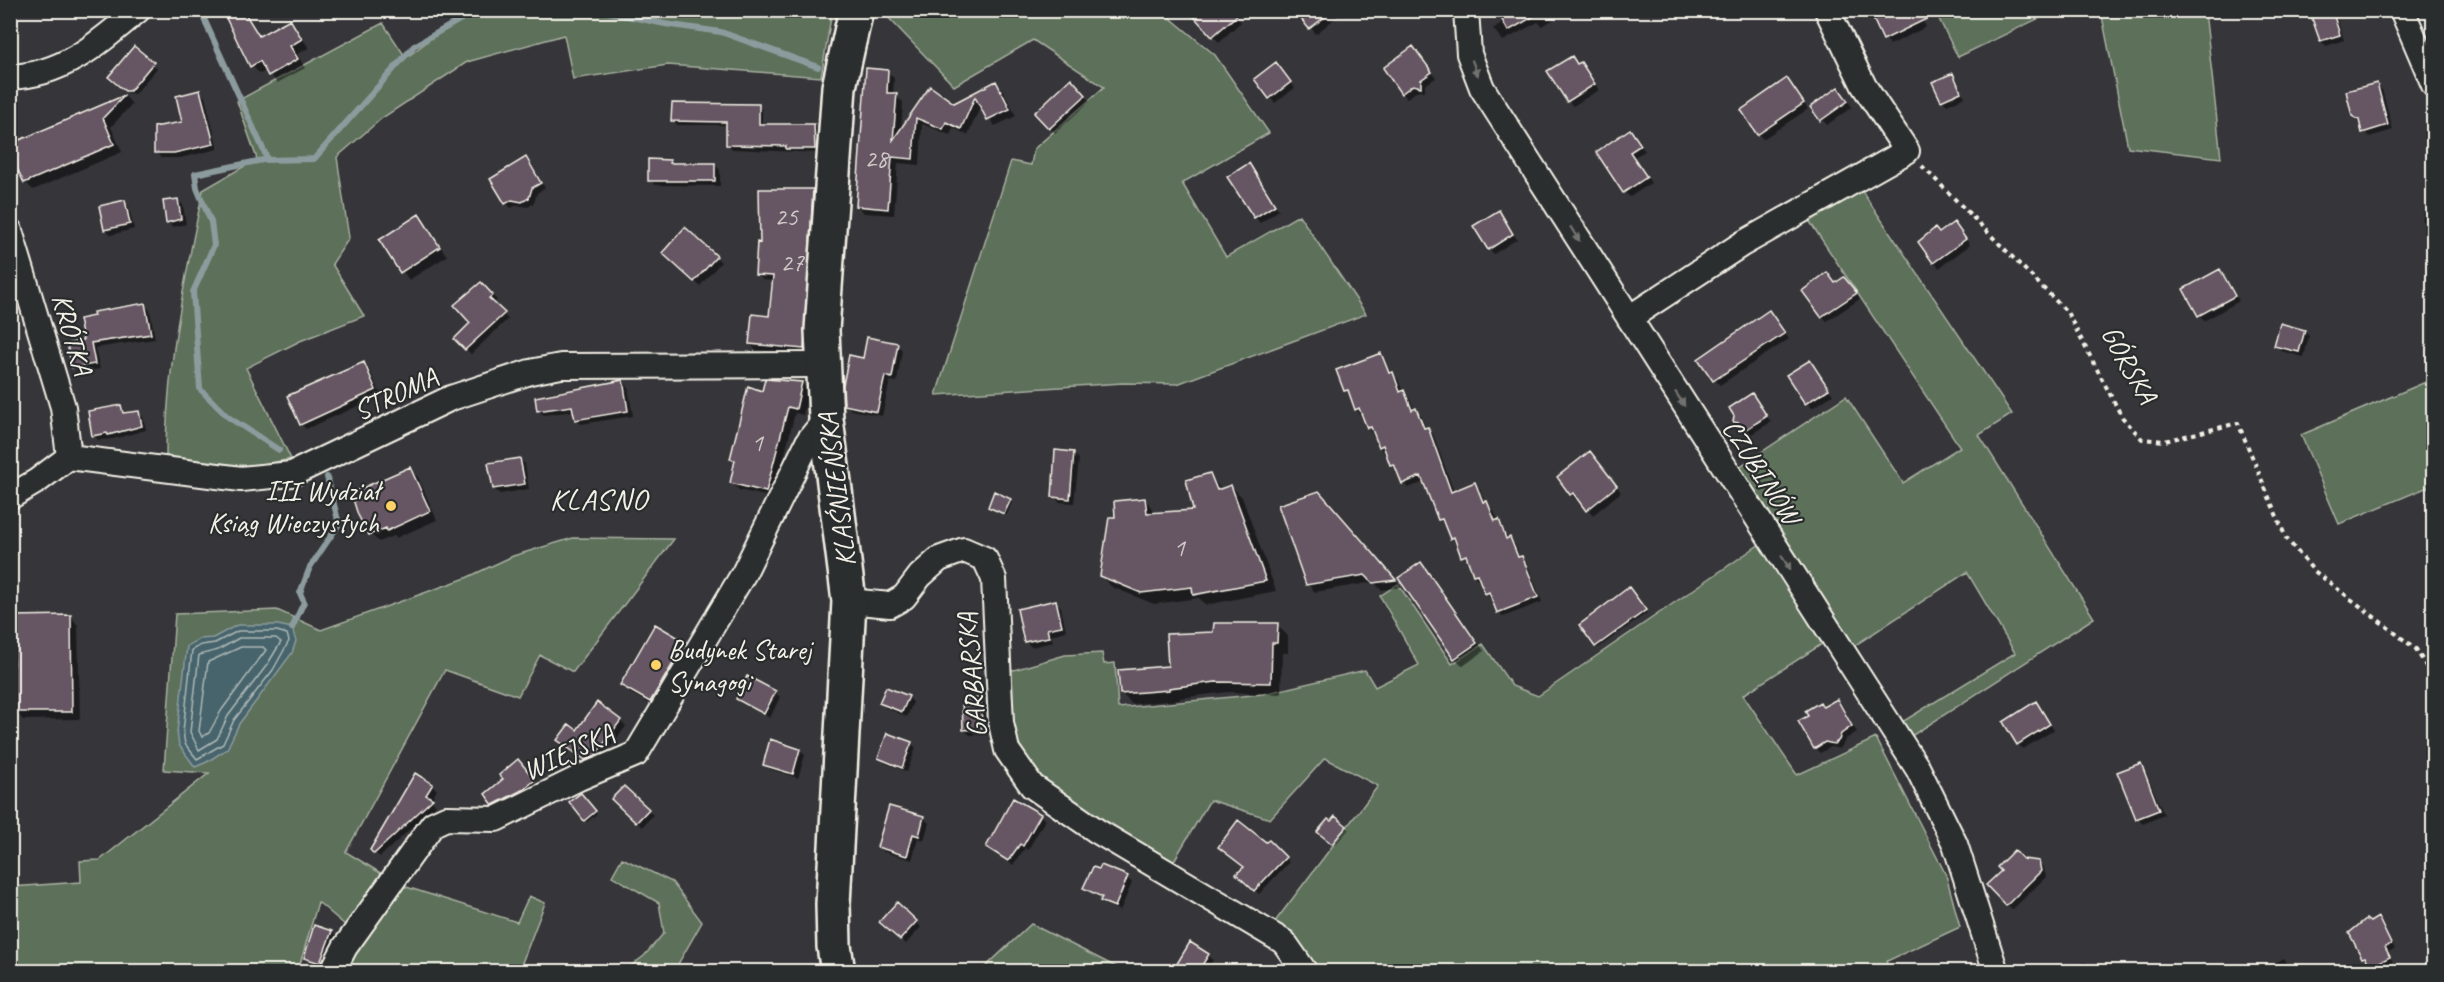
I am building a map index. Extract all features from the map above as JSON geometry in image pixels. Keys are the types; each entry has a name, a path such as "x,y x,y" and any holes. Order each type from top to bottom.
{"street":[{"path":"10,77 39,74 70,63 87,53 138,10"},
{"name":"KLAŚNIEŃSKA","path":"838,972 834,946 833,904 849,601 826,419 822,330 839,87 856,10"},
{"name":"CZUBINÓW","path":"1466,10 1469,54 1482,88 1918,770 1955,844 1996,972"},
{"path":"1629,318 1742,244 1906,151 1864,86 1827,10"},
{"path":"2402,10 2433,85"},
{"name":"KRÓTKA","path":"10,231 63,407 69,457"},
{"name":"STROMA","path":"69,457 241,479 292,474 451,398 530,372 592,365 822,365"},
{"name":"WIEJSKA","path":"332,972 345,947 433,824 446,818 496,819 579,778 636,754 744,573 809,440 826,419"},
{"path":"10,497 38,481 69,457"},
{"name":"GARBARSKA","path":"849,601 890,605 904,597 920,576 939,559 964,550 985,559 994,579 1001,723 1007,750 1032,786 1097,831 1284,942 1305,972"}],"path":[{"name":"GÓRSKA","path":"1906,151 2067,312 2122,417 2142,439 2165,441 2238,423 2286,538 2313,570 2416,649 2433,680"}],"green space":[{"path":"466,11 832,11 821,77 668,65 573,79 564,35 467,62 382,118 337,157 349,238 332,264 364,316 300,341 246,368 291,459 250,467 166,457 173,356 183,290 203,190 257,159 237,101 383,23 406,58"},
{"path":"882,11 1162,11 1215,55 1269,133 1182,183 1226,257 1299,215 1366,314 1177,384 1123,383 936,395 1011,161 1031,165 1034,149 1104,87 1033,40 954,86"},
{"path":"1935,11 2054,11 1958,57"},
{"path":"2101,11 2205,11 2221,158 2128,147"},
{"path":"1860,188 2012,414 1979,435 2094,618 1910,737 1902,722 2015,653 1967,572 1851,648 1736,469 1846,396 1903,483 1960,447 1808,219"},
{"path":"2433,379 2433,485 2339,524 2301,435"},
{"path":"573,538 674,539 573,672 540,655 518,696 445,670 346,852 400,885 517,922 529,896 545,903 520,968 526,971 340,971 359,937 318,902 298,971 11,972 11,887 81,882 80,861 100,860 209,773 164,770 175,614 277,610 321,630 466,578 513,556"},
{"path":"1760,544 1822,644 1743,695 1797,775 1876,738 1946,875 1960,927 1887,961 1885,971 1312,971 1271,927 1378,786 1325,758 1270,819 1210,800 1172,864 1099,824 1020,762 1007,726 1006,668 1014,670 1065,655 1102,653 1104,664 1115,663 1118,708 1263,694 1365,670 1375,687 1419,665 1380,596 1398,584 1452,664 1483,644 1512,686 1538,696"},
{"path":"622,858 672,882 702,922 674,971 624,971 644,956 664,933 659,903 612,876"},
{"path":"1031,924 1124,971 981,971"}],"water":[{"path":"237,625 278,625 292,628 296,641 292,653 239,724 227,749 195,767 179,745 177,732 187,646 199,639 213,638"}],"building":[{"path":"222,10 243,10 259,36 290,19 302,39 290,46 298,59 268,76 260,61 250,67"},
{"path":"1188,10 1243,10 1212,37"},
{"path":"1294,10 1334,10 1309,29"},
{"path":"1497,10 1545,10 1508,31"},
{"path":"1869,10 1945,10 1883,40"},
{"path":"2309,10 2332,10 2340,35 2320,41"},
{"path":"134,46 154,62 130,91 125,91 108,77"},
{"path":"1413,46 1432,72 1421,80 1421,87 1413,85 1401,94 1383,68"},
{"path":"1572,56 1577,64 1581,62 1595,84 1567,102 1547,71"},
{"path":"1276,62 1291,82 1269,99 1254,79"},
{"path":"866,68 888,70 887,93 897,93 893,140 930,86 954,103 996,81 1010,109 987,120 975,97 961,129 946,122 943,129 916,118 913,159 892,157 888,209 856,206"},
{"path":"1953,73 1961,92 1941,101 1932,82"},
{"path":"1071,78 1086,95 1049,129 1034,113"},
{"path":"1787,78 1804,103 1757,135 1741,110"},
{"path":"2377,83 2388,125 2362,133 2359,120 2352,116 2346,91"},
{"path":"1838,87 1848,101 1820,121 1810,107"},
{"path":"200,90 214,144 174,153 154,153 154,127 182,122 176,96"},
{"path":"125,95 103,118 114,144 24,183 10,153 10,144"},
{"path":"672,103 759,104 759,124 814,124 815,149 726,145 726,122 671,121"},
{"path":"1630,129 1641,145 1630,152 1647,177 1623,193 1596,152"},
{"path":"526,157 541,183 532,188 529,198 522,202 512,200 505,204 490,179"},
{"path":"648,159 670,160 670,163 715,163 715,181 648,181"},
{"path":"1249,163 1275,205 1254,218 1227,177"},
{"path":"759,189 813,189 804,349 749,344 752,314 769,316 773,276 755,275 757,242 760,243"},
{"path":"178,199 181,219 166,223 163,201"},
{"path":"125,200 130,224 104,230 99,206"},
{"path":"1499,210 1513,234 1488,250 1473,226"},
{"path":"419,214 440,247 400,273 379,240"},
{"path":"1954,222 1966,239 1933,263 1918,242 1935,228 1939,233"},
{"path":"685,227 717,256 694,282 662,253"},
{"path":"2220,269 2235,296 2198,316 2183,289"},
{"path":"1827,272 1835,283 1844,277 1857,293 1821,317 1802,291"},
{"path":"481,282 493,295 489,298 505,313 465,350 454,339 470,323 454,305"},
{"path":"145,303 151,334 91,343 95,364 72,368 67,344 83,340 79,319 94,316 93,312"},
{"path":"1769,310 1785,333 1713,381 1698,359"},
{"path":"2280,323 2305,330 2299,352 2274,346"},
{"path":"867,337 898,343 892,378 885,376 877,412 844,405 843,385 849,355 863,358"},
{"path":"1381,353 1389,373 1393,372 1400,392 1404,390 1412,410 1416,408 1424,428 1428,427 1451,492 1475,482 1483,502 1487,501 1495,521 1499,519 1506,539 1510,537 1518,557 1522,556 1538,597 1497,613 1489,592 1485,594 1477,574 1473,575 1466,555 1461,557 1454,537 1450,539 1442,519 1438,520 1421,476 1402,484 1394,464 1390,465 1383,445 1379,447 1371,427 1367,428 1359,408 1355,410 1348,390 1344,391 1336,370"},
{"path":"1810,360 1829,389 1805,404 1786,375"},
{"path":"364,362 376,390 300,425 287,396"},
{"path":"765,379 802,382 796,409 788,407 766,492 730,483 735,460 730,459 748,386 762,391"},
{"path":"623,380 628,411 575,420 572,406 537,411 535,397"},
{"path":"1752,393 1767,416 1744,431 1739,423 1733,422 1734,416 1729,408"},
{"path":"121,405 123,413 139,411 142,426 108,435 107,433 92,436 88,411"},
{"path":"1055,450 1074,452 1070,499 1052,497"},
{"path":"1590,451 1617,486 1586,511 1557,477"},
{"path":"520,458 525,484 493,489 488,463"},
{"name":"III Wydział Ksiąg Wieczystych","path":"410,467 430,511 387,531 386,528 369,535 358,515 351,493"},
{"path":"1210,473 1217,490 1231,485 1266,581 1193,595 1192,587 1141,593 1100,576 1109,517 1115,517 1114,501 1145,498 1147,513 1193,510 1186,480"},
{"path":"994,491 1011,499 1004,514 988,507"},
{"path":"1319,491 1396,580 1373,583 1365,575 1306,585 1278,505"},
{"path":"1421,562 1477,643 1454,659 1398,578"},
{"path":"1629,587 1646,610 1595,647 1579,625"},
{"path":"1056,600 1062,626 1047,629 1049,637 1024,642 1017,609"},
{"path":"71,615 72,712 13,712 13,616"},
{"path":"1214,623 1278,623 1277,643 1272,643 1271,683 1216,682 1169,688 1169,690 1120,694 1118,670 1168,666 1166,634 1213,632"},
{"name":"Budynek Starej Synagogi","path":"655,624 686,642 650,702 620,685"},
{"path":"747,676 776,691 764,714 736,699"},
{"path":"886,687 909,696 902,712 879,703"},
{"path":"981,698 982,729 963,730 962,699"},
{"path":"1837,699 1852,726 1841,734 1839,740 1834,744 1825,742 1814,749 1798,721 1808,716 1805,711 1820,702 1823,707"},
{"path":"2036,701 2050,724 2017,745 2003,722"},
{"path":"597,702 621,720 595,756 585,760 557,740 569,724 577,730"},
{"path":"887,733 912,742 902,768 878,758"},
{"path":"770,739 800,749 793,774 763,765"},
{"path":"518,759 535,780 524,789 493,805 485,794 503,779 499,775"},
{"path":"2141,763 2159,810 2136,819 2117,772"},
{"path":"415,773 433,784 426,795 433,799 374,854 370,850"},
{"path":"624,786 649,809 636,823 611,799"},
{"path":"581,793 596,811 584,821 569,802"},
{"path":"1013,798 1041,814 1023,846 1020,844 1008,861 986,847"},
{"path":"889,806 924,816 919,836 913,834 907,856 877,847"},
{"path":"1335,816 1347,826 1332,844 1317,832 1328,819 1331,821"},
{"path":"1238,820 1266,842 1269,840 1286,857 1254,891 1236,874 1244,867 1218,847"},
{"path":"2014,850 2023,859 2039,861 2041,871 2006,906 1986,885 2001,871 1997,867"},
{"path":"1101,865 1128,876 1115,907 1100,901 1102,897 1083,888 1093,867 1099,869"},
{"path":"897,902 917,921 900,940 879,922"},
{"path":"2378,917 2391,944 2385,947 2390,957 2370,967 2365,957 2362,958 2349,933 2366,919 2370,922"},
{"path":"314,925 332,931 320,963 304,958"},
{"path":"1190,942 1209,954 1198,972 1172,972"}],"waterway":[{"path":"200,10 268,160"},
{"path":"279,450 228,417 200,389 193,292 214,245 211,222 197,188 195,174 263,160 314,159 414,46 477,10"},
{"path":"599,10 665,24 721,32 818,67"},
{"path":"292,628 304,602 300,593 310,567 339,524 327,477"}],"place":[{"name":"III Wydział Ksiąg Wieczystych","path":"391,506"},
{"name":"Budynek Starej Synagogi","path":"656,665"}],"district":[{"name":"KLASNO","path":"599,499"}]}
